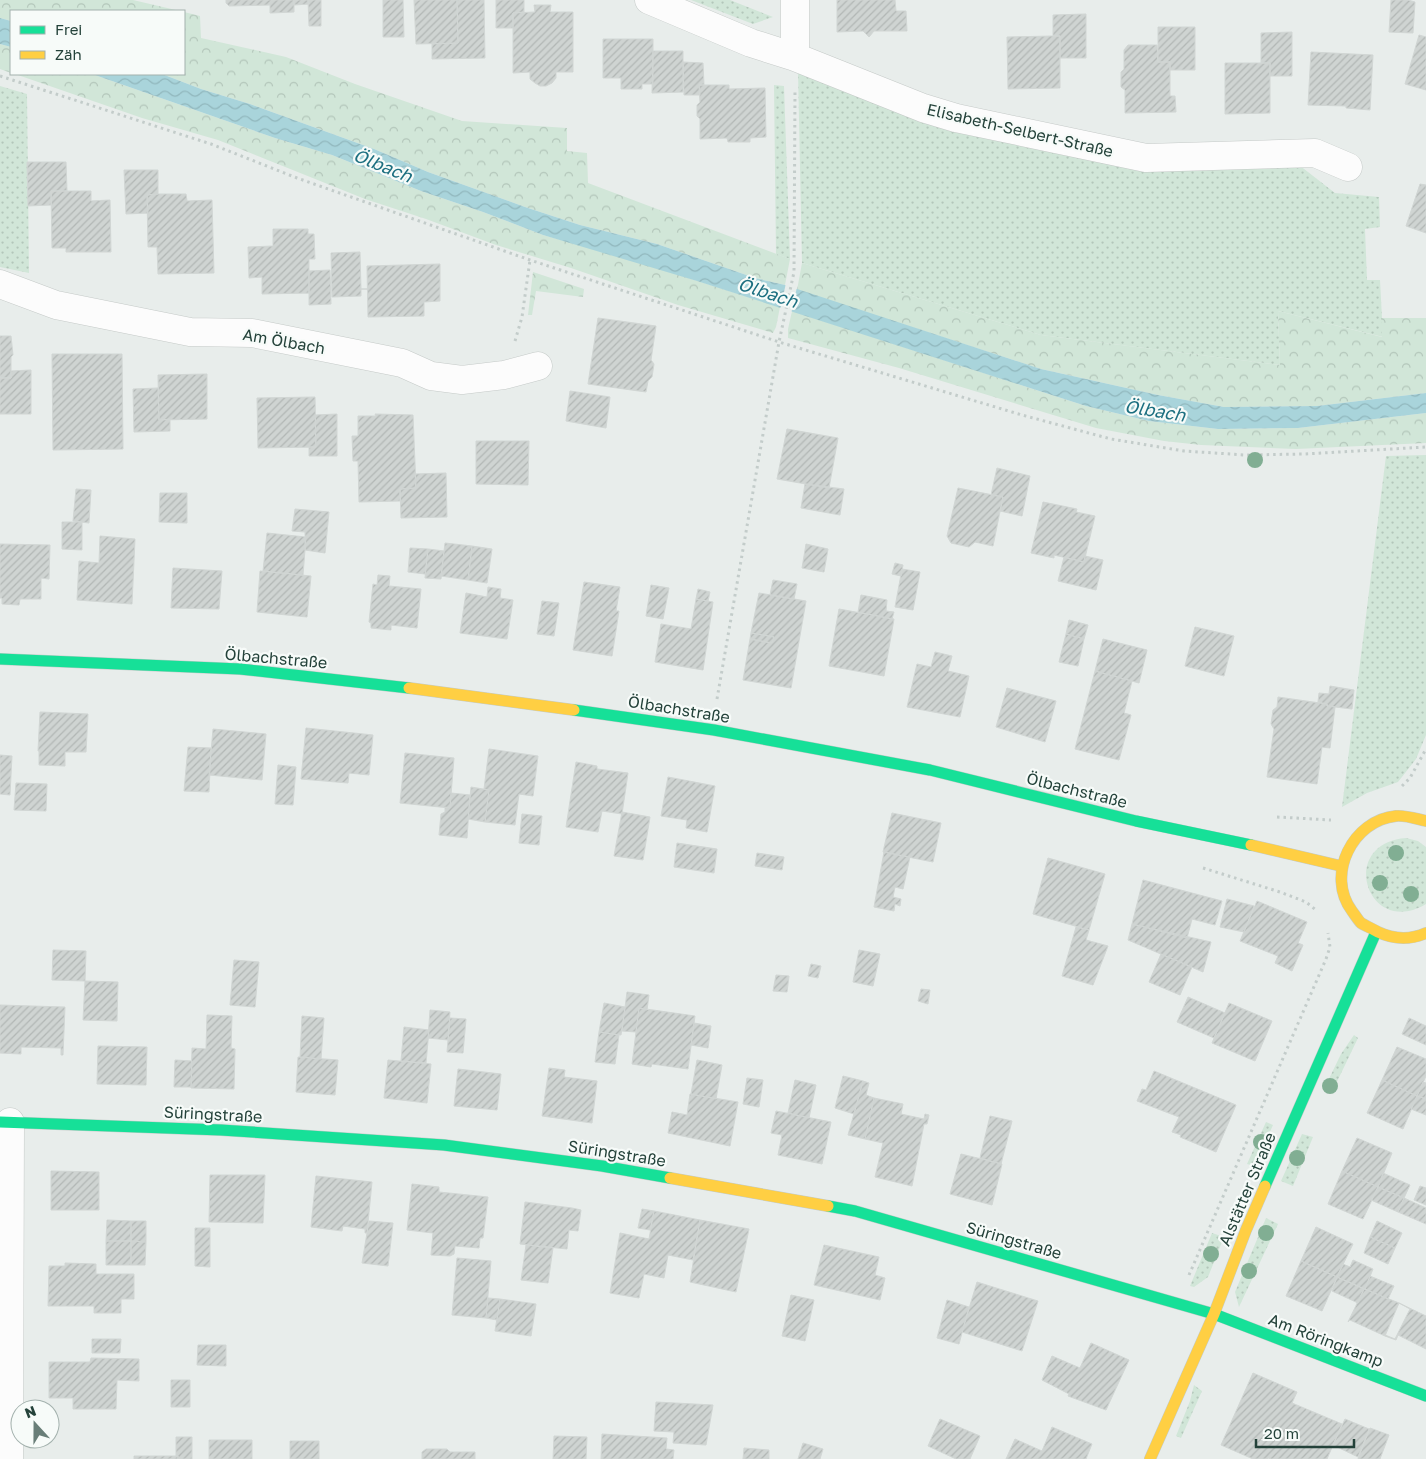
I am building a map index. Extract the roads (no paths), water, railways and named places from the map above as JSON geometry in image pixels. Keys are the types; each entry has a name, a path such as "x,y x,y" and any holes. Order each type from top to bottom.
{"street":[{"name":"Elisabeth-Selbert-Straße","path":"649,0 751,43 795,56 922,108 956,118 1146,158 1315,153 1348,168"},
{"path":"795,0 795,56"},
{"name":"Am Ölbach","path":"0,284 56,305 190,332 252,332 402,363 431,376 462,380 504,375 538,366"},
{"name":"Ölbachstraße","path":"0,659 240,670 458,693 714,730 930,770 1136,821 1281,851 1341,866"},
{"path":"1426,820 1414,816 1395,815 1376,821 1360,832 1354,839 1348,847 1341,866 1341,883 1345,901 1354,916 1376,932 1402,938 1426,933"},
{"name":"Alstätter Straße","path":"1150,1459 1214,1314 1246,1230 1376,932"},
{"path":"5,1122 9,1459"},
{"name":"Süringstraße","path":"5,1122 221,1130 444,1145 602,1166 855,1211 1214,1314"},
{"name":"Am Röringkamp","path":"1214,1314 1426,1396"}],"water":[{"path":"0,18 10,21 10,47 0,44"},
{"name":"Ölbach","path":"95,75 165,75 374,149 428,172 525,207 580,225 657,244 755,278 785,285 1041,369 1158,395 1224,407 1317,406 1426,393 1426,413 1298,428 1218,429 1149,421 1086,406 697,281 543,235 421,191 332,155 275,138"}]}
